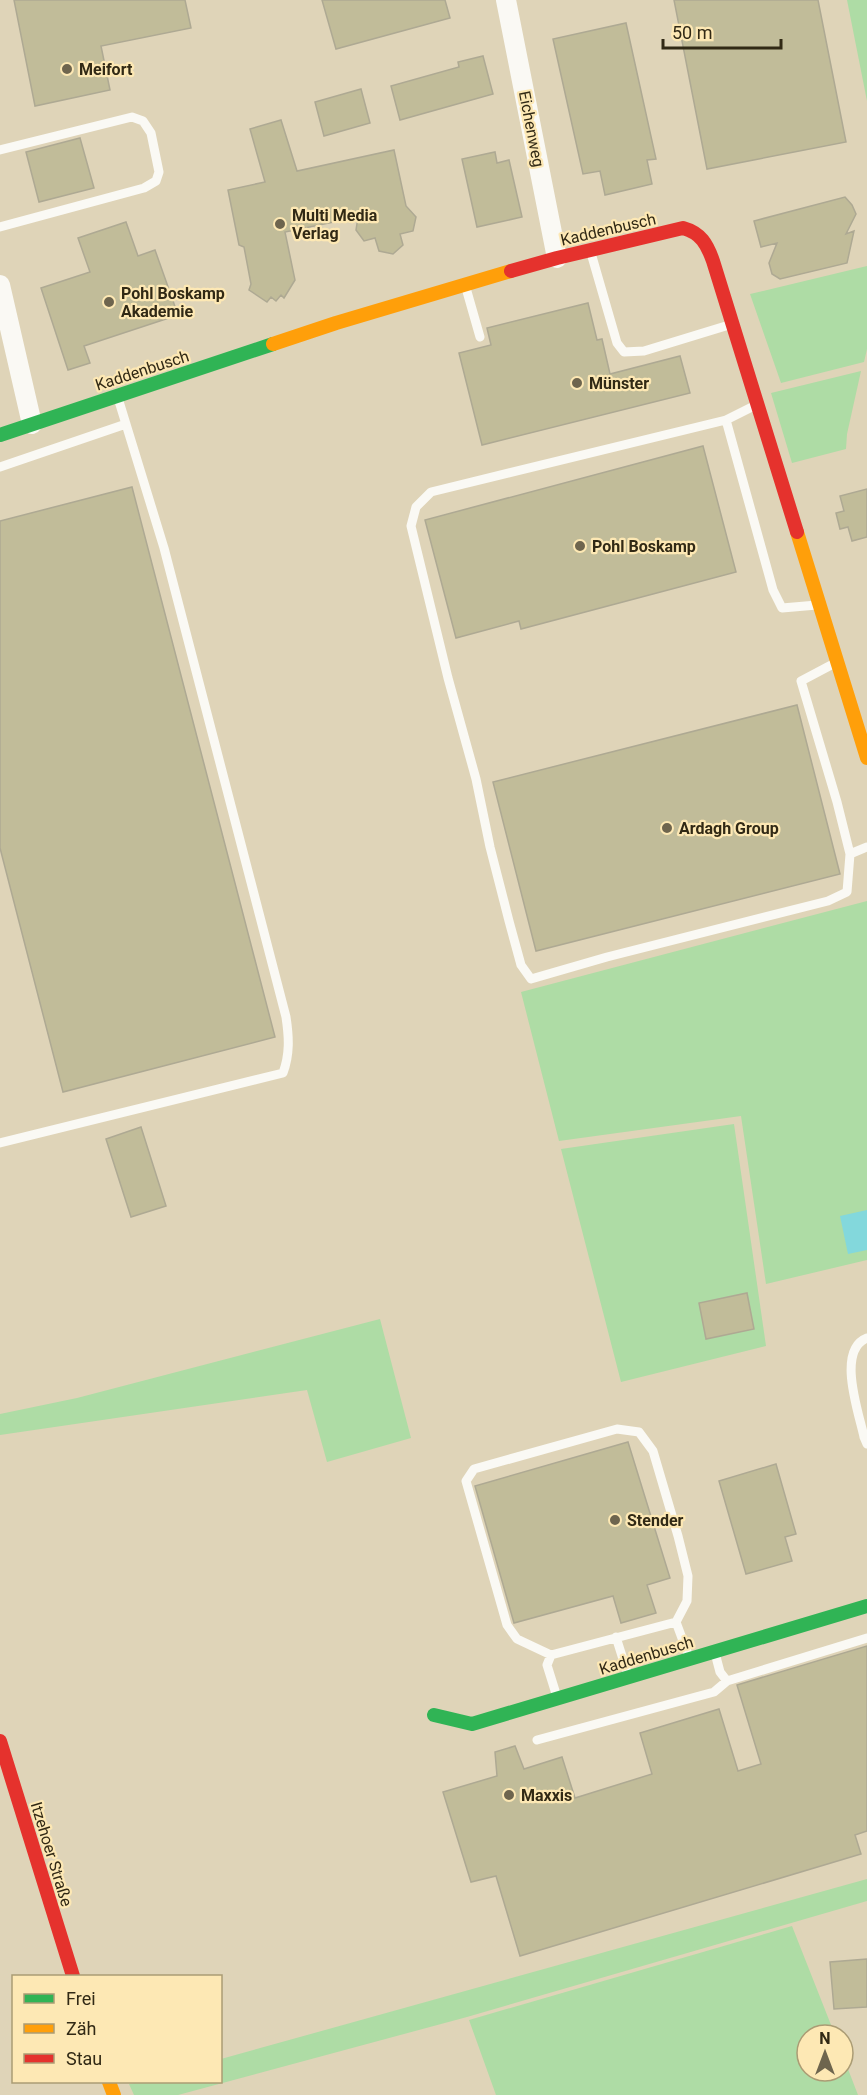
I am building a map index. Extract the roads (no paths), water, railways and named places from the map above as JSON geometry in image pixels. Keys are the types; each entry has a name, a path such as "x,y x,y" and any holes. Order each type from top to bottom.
{"street":[{"name":"Eichenweg","path":"507,0 557,258"},
{"name":"Kaddenbusch","path":"0,435 336,323 557,258 683,228 693,230 706,243 733,324 867,758"},
{"path":"0,285 32,424"},
{"name":"Kaddenbusch","path":"434,1715 472,1724 867,1606"},
{"name":"Itzehoer Straße","path":"0,1741 72,1975"}],"lane":[{"path":"0,150 132,117 143,121 151,133 159,172 156,181 144,188 0,226"},
{"path":"591,250 617,343 624,352 644,351 733,324"},
{"path":"465,285 480,338"},
{"path":"0,1143 283,1073 288,1060 289,1040 283,1006 164,548 117,396"},
{"path":"758,404 726,420 431,492 416,507 411,526 448,678 476,779 490,847 521,965 531,979 607,957 828,901 847,892 850,854 801,681 838,662"},
{"path":"726,420 773,590 782,608 820,605"},
{"path":"0,467 126,424"},
{"path":"850,854 867,847"},
{"path":"867,1338 861,1341 851,1356 850,1372 867,1444"},
{"path":"617,1429 639,1432 653,1451 688,1576 687,1601 676,1622 551,1655 517,1639 507,1625 466,1480 474,1469 617,1429"},
{"path":"676,1622 690,1659"},
{"path":"616,1637 628,1677"},
{"path":"537,1740 714,1692 727,1681 867,1638"},
{"path":"714,1652 720,1672 727,1681"},
{"path":"551,1655 547,1665 557,1698"}],"water":[{"path":"867,1210 867,1250 848,1254 840,1216"}],"place":[{"name":"Meifort","path":"67,69"},
{"name":"Multi Media Verlag","path":"280,224"},
{"name":"Pohl Boskamp Akademie","path":"109,302"},
{"name":"Münster","path":"577,383"},
{"name":"Pohl Boskamp","path":"580,546"},
{"name":"Ardagh Group","path":"667,828"},
{"name":"Stender","path":"615,1520"},
{"name":"Maxxis","path":"509,1795"}]}
